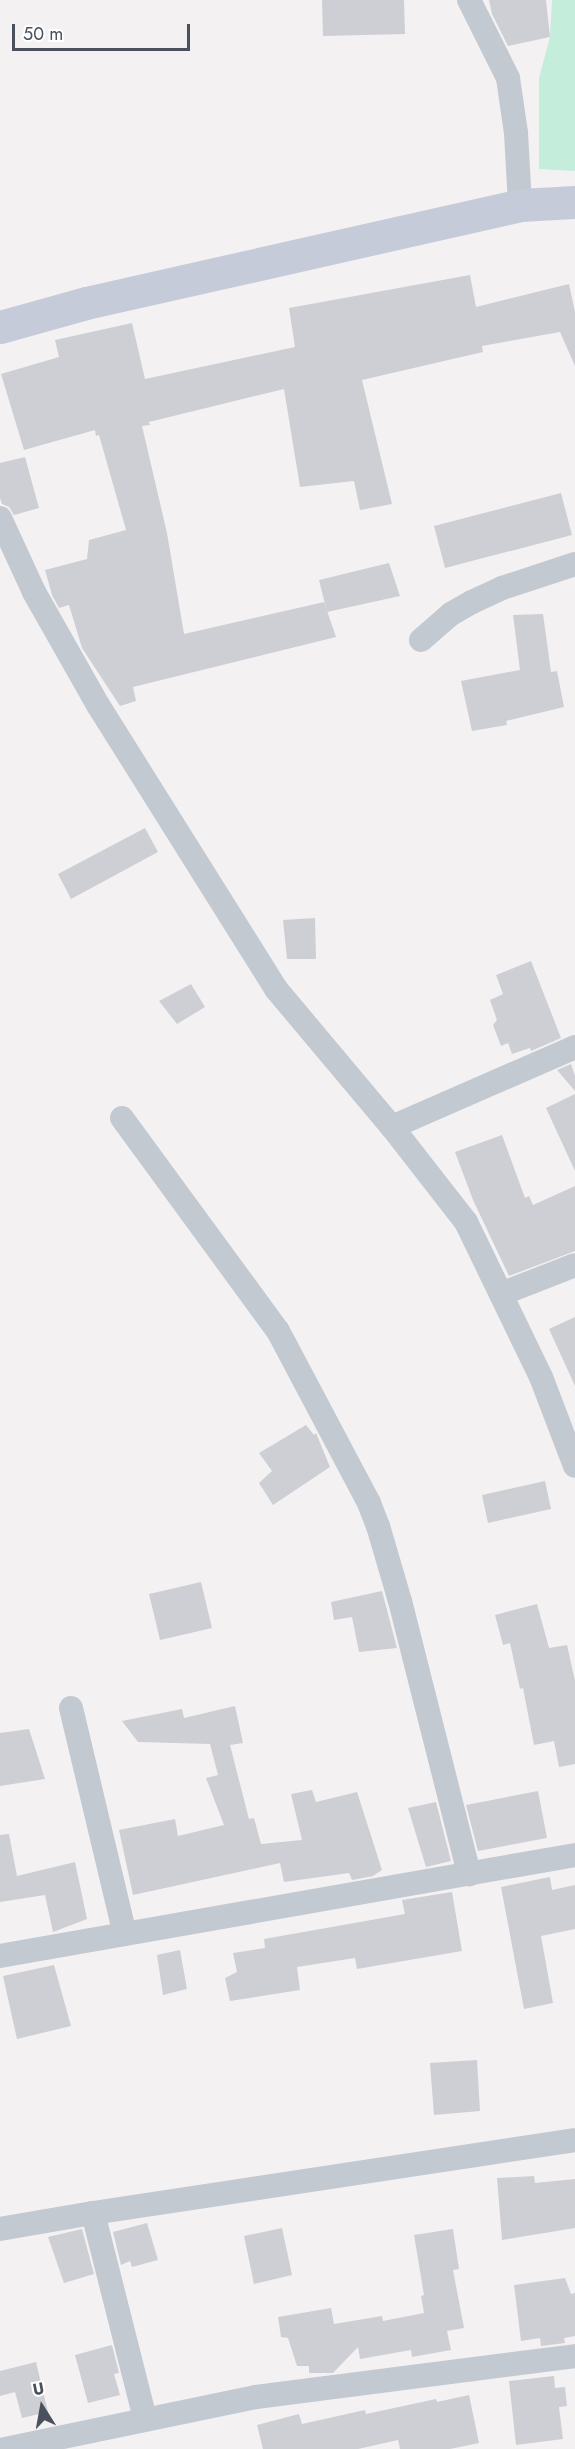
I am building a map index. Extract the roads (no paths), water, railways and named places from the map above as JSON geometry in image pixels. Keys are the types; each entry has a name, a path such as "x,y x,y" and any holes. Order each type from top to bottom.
{"street":[{"path":"469,0 508,78 516,134 520,205"},
{"path":"0,327 86,303 520,205 575,202"},
{"path":"0,518 34,592 98,705 276,989 392,1127 466,1222 571,1441 575,1466"},
{"path":"421,640 451,614 472,602 502,588 575,564"},
{"path":"392,1127 575,1047"},
{"path":"122,1118 278,1331 369,1503 400,1600 469,1874"},
{"path":"501,1294 575,1265"},
{"path":"71,1708 126,1934"},
{"path":"0,1956 575,1855"},
{"path":"0,2229 93,2212 575,2140"},
{"path":"93,2212 145,2419"},
{"path":"5,2449 256,2397 575,2356"}]}
